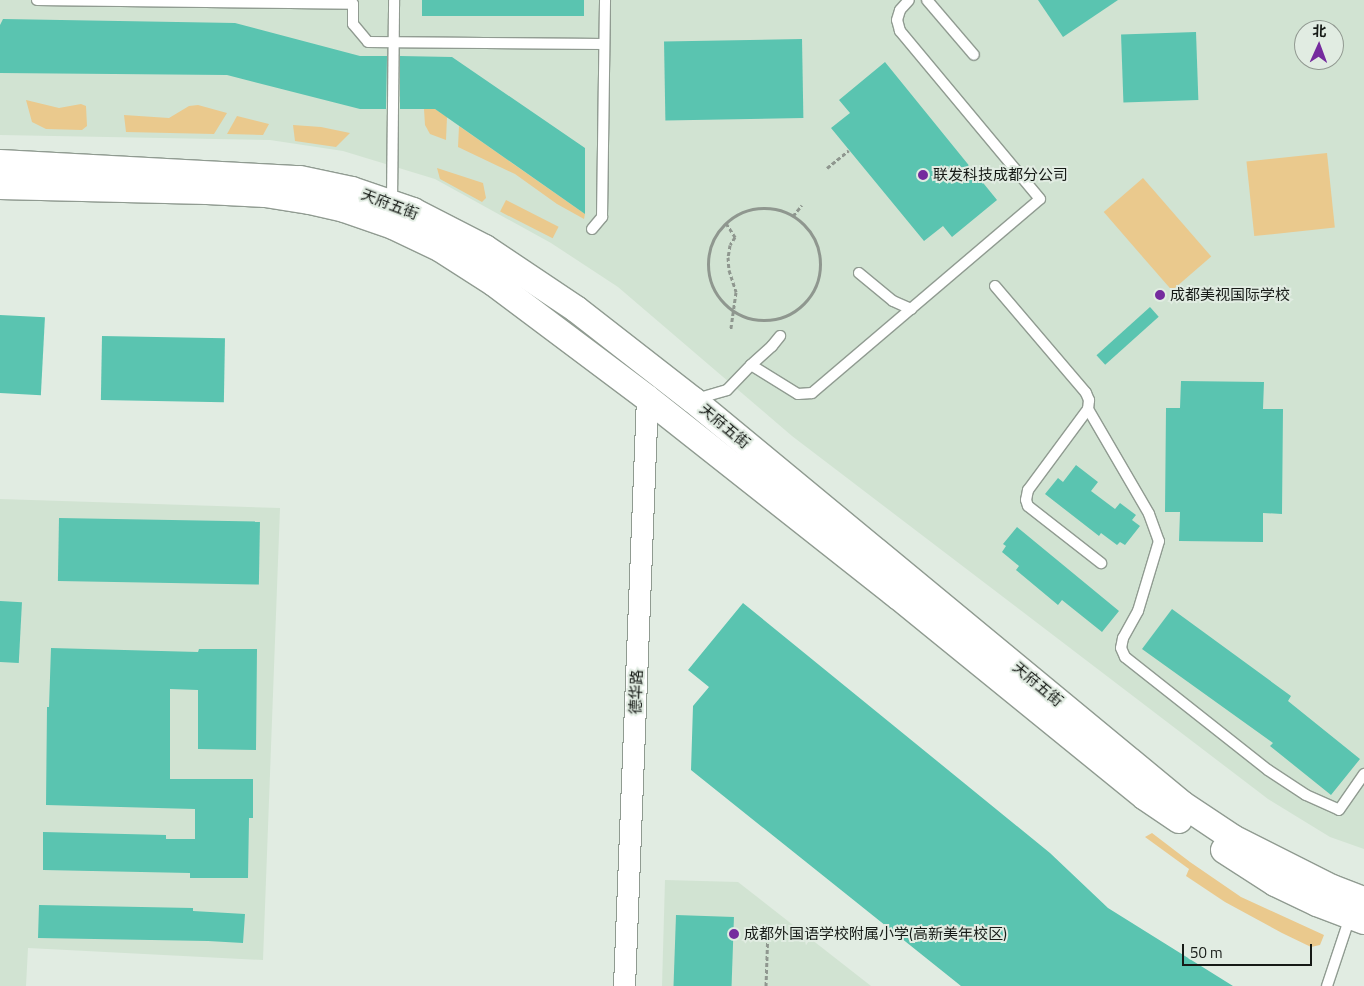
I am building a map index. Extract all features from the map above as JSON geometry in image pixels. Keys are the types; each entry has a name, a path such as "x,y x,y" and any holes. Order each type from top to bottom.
{"street":[{"name":"天府五街","path":"0,163 300,179 352,190 413,211 485,248 576,309 694,400 1182,804 1233,838 1332,888 1359,913"},
{"name":"天府五街","path":"0,186 153,189 264,194 310,201 344,209 393,226 441,249 494,284 647,398 899,597 1145,797 1275,883 1359,913"},
{"name":"德华路","path":"624,986 647,398"}],"lane":[{"path":"37,0 353,4 353,24 368,42 604,44"},
{"path":"392,204 394,0"},
{"path":"592,229 602,217 604,0"},
{"path":"751,365 798,394 812,393 1040,199 900,30 897,20 900,10 909,0"},
{"path":"927,0 974,55"},
{"path":"860,273 893,301 911,309"},
{"path":"995,286 1086,393 1089,400 1088,409 1028,490 1026,500 1028,506 1101,564"},
{"path":"694,400 727,390 780,336"},
{"path":"1088,409 1150,514 1159,541 1138,610 1122,638 1121,648 1125,657 1268,770 1306,795 1338,810 1364,774"},
{"path":"1327,986 1359,913"}],"path":[{"path":"827,168 849,150"},
{"path":"793,216 802,205"},
{"path":"755,208 781,210 793,216 813,236 818,249 820,263 819,278 814,291 794,311 782,317 754,320 734,311 719,298 708,275 709,249 714,237 726,223 743,212 755,208"},
{"path":"726,223 735,237 730,245 728,257 729,270 736,292 731,329"},
{"path":"766,986 768,928"}],"shaded area":[{"path":"0,0 1364,0 1364,849 1330,837 1268,799 792,436 618,287 551,243 435,179 343,151 270,140 0,135"},
{"path":"26,100 59,108 81,104 86,106 87,126 82,130 46,129 32,122"},
{"path":"198,105 227,113 214,134 126,132 124,115 169,118 189,106"},
{"path":"424,109 435,109 447,117 446,140 430,134 425,125"},
{"path":"237,116 269,124 263,135 227,134"},
{"path":"293,125 321,127 350,133 336,147 295,141"},
{"path":"459,126 585,214 584,219 557,204 515,174 458,147"},
{"path":"1327,153 1335,228 1254,236 1246,161"},
{"path":"437,168 483,183 486,198 482,202 440,179"},
{"path":"1143,178 1211,256 1172,291 1104,212"},
{"path":"506,200 559,227 553,238 500,212"},
{"path":"0,499 280,508 263,960 28,948 26,986 0,986"},
{"path":"1152,833 1241,897 1324,935 1320,945 1311,947 1282,933 1225,902 1186,876 1189,869 1145,837"},
{"name":"成都外国语学校附属小学(高新美年校区)","path":"665,880 738,882 871,986 662,986"}],"building":[{"path":"422,0 584,0 584,16 422,16"},
{"path":"1038,0 1118,0 1063,37"},
{"path":"3,19 235,23 360,56 387,56 386,109 360,109 227,75 0,73 0,25"},
{"path":"1196,32 1198,100 1123,103 1121,35"},
{"path":"802,39 803,118 665,120 664,41"},
{"path":"400,56 452,57 585,148 585,214 435,109 400,109"},
{"name":"联发科技成都分公司","path":"885,62 997,200 952,237 943,226 924,241 831,128 850,113 839,100"},
{"path":"1150,307 1159,317 1105,365 1096,355"},
{"path":"0,315 45,317 41,395 0,393"},
{"path":"102,336 225,338 224,402 101,400"},
{"path":"1181,381 1264,382 1263,409 1283,409 1282,514 1263,513 1263,542 1179,541 1180,512 1165,512 1166,408 1180,408"},
{"path":"1076,465 1098,482 1091,491 1115,509 1120,503 1136,515 1132,520 1140,526 1125,545 1120,542 1117,545 1101,533 1099,536 1045,494 1058,478 1063,482"},
{"path":"59,518 260,522 259,584 58,581"},
{"path":"1017,527 1119,611 1102,632 1062,600 1058,605 1016,570 1019,566 1002,552 1006,546 1003,544"},
{"path":"0,601 22,602 19,663 0,662"},
{"path":"743,603 1050,853 1108,908 1233,986 961,986 691,770 693,706 709,687 688,670"},
{"path":"1172,609 1291,696 1288,701 1360,759 1331,795 1270,746 1273,743 1142,649"},
{"path":"51,648 198,652 199,649 257,649 256,750 198,749 198,690 170,689 170,779 253,779 253,818 249,818 248,878 190,878 190,873 43,870 43,832 166,835 166,839 195,839 195,809 46,805 47,707 49,707"},
{"path":"39,905 193,908 193,911 245,914 243,943 38,938"},
{"path":"676,915 734,917 732,986 674,986"}],"place":[{"name":"联发科技成都分公司","path":"923,175"},
{"name":"成都美视国际学校","path":"1160,295"},
{"name":"成都外国语学校附属小学(高新美年校区)","path":"734,934"}]}
